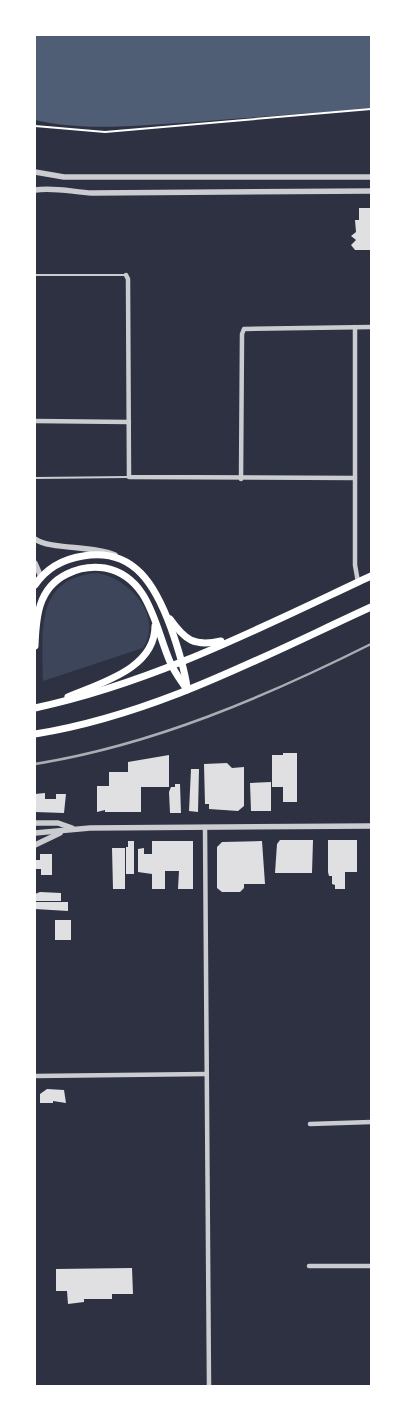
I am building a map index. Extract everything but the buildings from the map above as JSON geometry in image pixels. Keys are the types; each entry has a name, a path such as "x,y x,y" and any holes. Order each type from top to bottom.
{"highway":[{"path":"35,585 41,577 58,564 82,556 106,556 131,565 147,579 180,633 187,639 206,643 234,638"},
{"path":"42,598 52,584 72,571 91,567 110,569 125,576 139,588 148,603 171,666 187,690"},
{"path":"35,708 127,684 183,661 371,576"},
{"path":"35,646 38,613 42,598 41,577"},
{"path":"161,603 183,661 187,690"},
{"path":"35,734 108,718 187,690 371,607"},
{"path":"50,705 134,667 153,639 155,621"}],"street":[{"path":"35,172 64,177 371,177"},
{"path":"35,190 45,188 92,192 371,191"},
{"path":"126,275 128,279 129,477 241,479 355,478"},
{"path":"355,327 355,565 358,582"},
{"path":"241,479 242,334 244,329 371,327"},
{"path":"35,421 129,422"},
{"path":"35,539 47,544"},
{"path":"35,543 100,550 118,557 131,565"},
{"path":"35,563 41,577"},
{"path":"35,823 58,823 74,828"},
{"path":"35,833 74,828 371,826"},
{"path":"205,827 208,1386"},
{"path":"35,845 74,828"},
{"path":"35,1076 206,1074"},
{"path":"310,1124 371,1122"},
{"path":"309,1266 371,1266"}],"lane":[{"path":"35,275 126,275"},
{"path":"35,478 129,477"}],"path":[{"path":"35,126 105,132 371,109"}],"shaded area":[{"path":"35,35 371,35 371,109 115,127 74,126 35,120"},
{"path":"97,573 121,582 140,600 149,623 148,636 143,648 43,681 43,627 46,611 52,597 62,585 76,577"}],"railway":[{"path":"35,764 79,756 122,745 208,717 331,664 371,644"}]}
